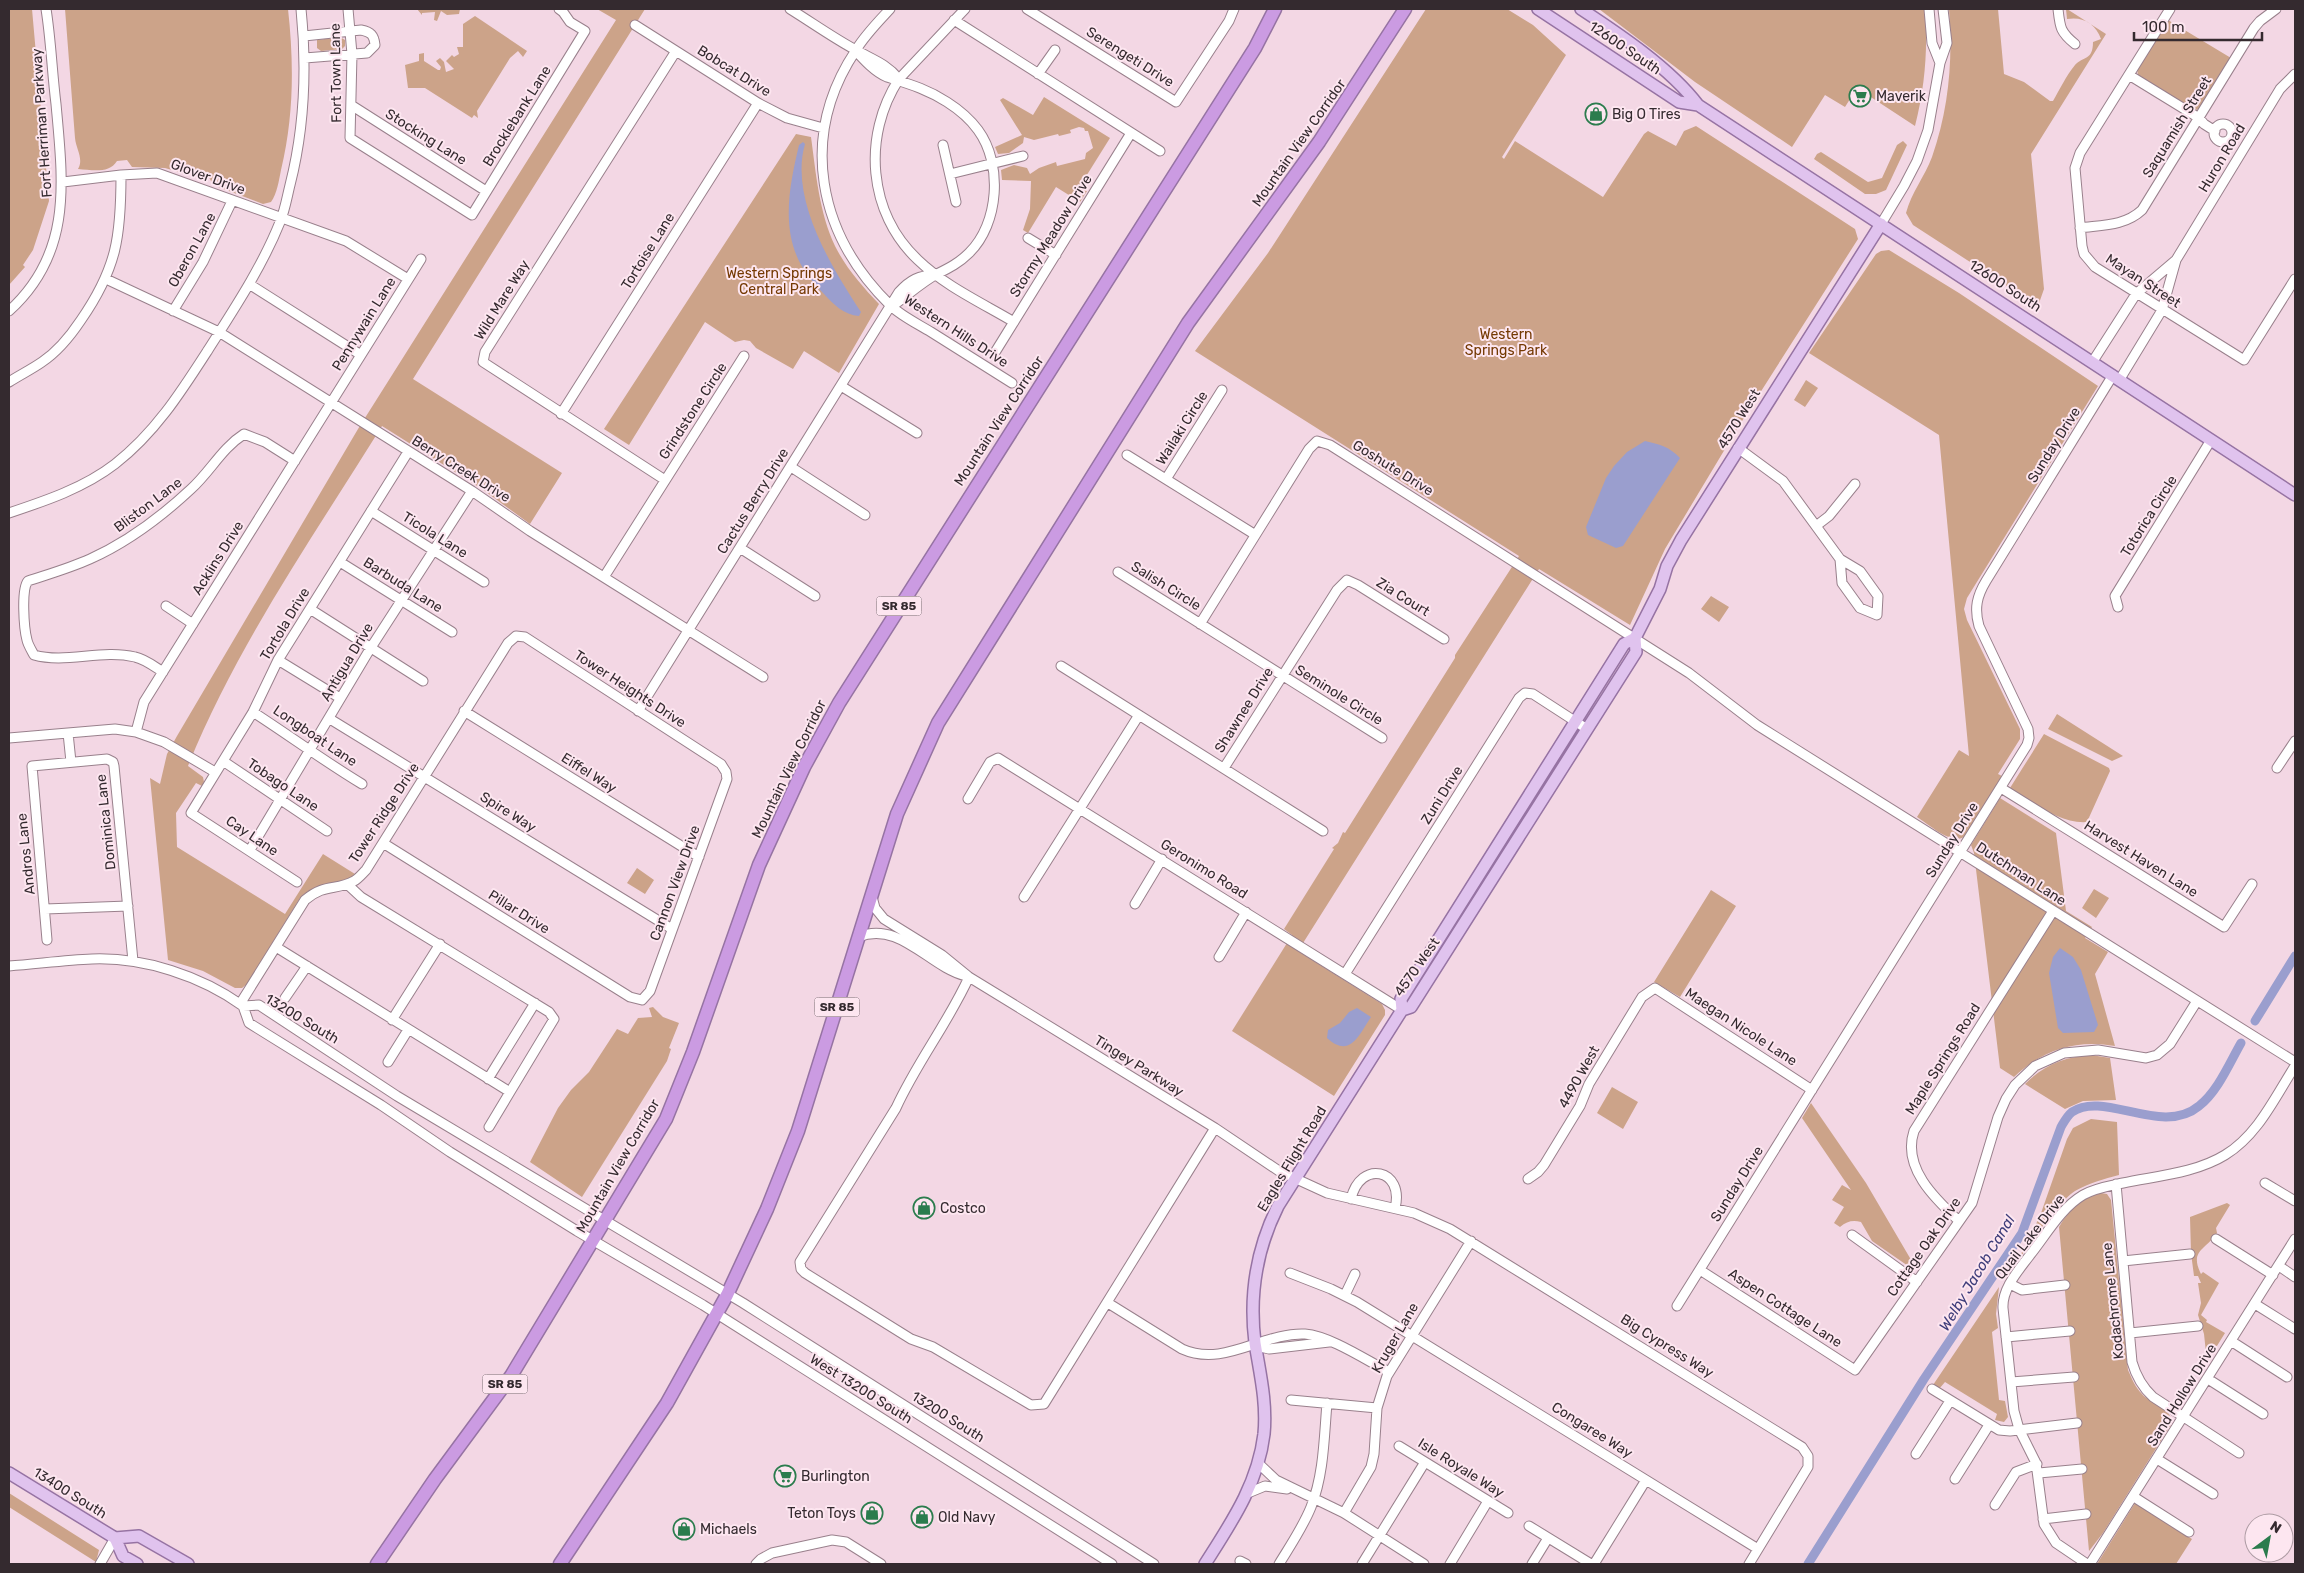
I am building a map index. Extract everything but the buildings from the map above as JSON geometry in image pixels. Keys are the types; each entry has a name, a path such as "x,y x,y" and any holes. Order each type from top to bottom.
{"highway":[{"name":"Mountain View Corridor","path":"378,1564 430,1486 511,1376 645,1155 678,1092 759,865 804,767 838,703 1250,56 1275,9"},
{"name":"Mountain View Corridor","path":"560,1564 667,1403 726,1295 767,1209 798,1131 897,814 916,769 956,692 1188,323 1319,142 1405,9"}],"main road":[{"name":"12600 South","path":"1538,9 1678,102 1698,105"},
{"name":"12600 South","path":"1581,9 1613,30 1685,88 1698,105 2093,361 2295,495"},
{"name":"4570 West","path":"1635,638 1624,644 1401,999 1402,1010 1411,1006 1636,652 1635,638 1660,589 1667,566 1681,540 1881,224"},
{"name":"Eagles Flight Road","path":"1204,1564 1248,1493 1258,1463 1264,1433 1262,1379 1256,1346 1252,1303 1256,1266 1270,1223 1295,1179 1402,1010"},
{"name":"13400 South","path":"9,1473 115,1538 123,1556 137,1564"},
{"path":"115,1538 139,1536 188,1564"}],"street":[{"name":"Fort Herriman Parkway","path":"9,311 28,292 40,274 59,221 63,182 46,9"},
{"path":"9,513 47,500 78,486 114,465 161,419 178,396 249,284 281,220 301,140 305,104 305,58 301,9"},
{"name":"Fort Town Lane","path":"348,9 352,54 350,138 472,215"},
{"name":"Brocklebank Lane","path":"472,215 585,32 570,22 559,9"},
{"path":"790,9 855,50 878,60 892,70 899,79 946,102 964,114 978,130 992,164 994,185 991,214 982,236 969,253 952,267 936,275"},
{"name":"Western Hills Drive","path":"890,9 855,50 842,75 824,128 822,178 839,234 860,272 892,306 1012,383"},
{"path":"965,9 899,79 884,110 877,134 874,158 876,185 885,211 898,236 917,260 936,275 1014,322"},
{"name":"Serengeti Drive","path":"1027,9 1176,102 1229,21 1234,9"},
{"path":"1929,9 1932,43 1940,63"},
{"path":"1881,224 1917,161 1928,130 1940,63 1947,43 1943,9"},
{"path":"2058,9 2064,35 2075,44"},
{"name":"Mayan Street","path":"2170,9 2080,153 2075,168 2082,246 2089,261 2136,294 2244,360 2294,282"},
{"name":"Saquamish Street","path":"2080,228 2123,222 2134,217 2142,210 2254,28 2276,9"},
{"path":"954,20 1160,151"},
{"name":"Bobcat Drive","path":"635,25 758,103 787,118 824,128"},
{"path":"304,36 368,31 374,36 375,40 375,45 367,53 305,58"},
{"path":"1038,74 1055,50"},
{"name":"Wild Mare Way","path":"665,480 483,362 485,352 676,51"},
{"name":"Huron Road","path":"2116,377 2162,310 2176,260 2280,89 2295,74"},
{"path":"2129,75 2199,118 2206,119 2217,129"},
{"name":"Tortoise Lane","path":"561,414 758,103"},
{"name":"Stocking Lane","path":"351,105 486,191"},
{"path":"2223,124 2230,128 2232,133 2226,142 2220,141 2216,137 2217,129 2223,124"},
{"name":"Stormy Meadow Drive","path":"994,354 1131,133"},
{"path":"2230,138 2245,146"},
{"path":"943,145 956,202"},
{"path":"950,174 1023,156"},
{"name":"Glover Drive","path":"63,182 120,175 157,173 281,220 346,241 408,279"},
{"path":"9,382 43,361 73,332 106,279 117,244 121,214 120,175"},
{"name":"Oberon Lane","path":"173,311 203,262 232,201"},
{"path":"1028,238 1056,255"},
{"name":"Pennywain Lane","path":"330,403 421,259"},
{"name":"Huron Road","path":"2093,361 2136,294 2176,260"},
{"name":"Cactus Berry Drive","path":"638,711 879,323 892,306 936,275"},
{"name":"Berry Creek Drive","path":"106,279 219,332 762,677"},
{"path":"249,284 361,355"},
{"name":"Grindstone Circle","path":"665,480 744,356"},
{"name":"Sunday Drive","path":"1677,1306 2023,752 2029,733 1979,626 1976,615 1976,603 1986,581 2116,377"},
{"path":"841,386 917,433"},
{"name":"Wailaki Circle","path":"1166,479 1222,390"},
{"name":"Acklins Drive","path":"136,732 144,702 330,403"},
{"name":"Bliston Lane","path":"163,672 137,657 99,654 48,659 34,655 27,640 24,595 26,584 28,581 90,559 124,541 154,521 194,487 232,442 244,434 265,442 294,461"},
{"name":"Totorica Circle","path":"2118,607 2115,596 2211,440"},
{"name":"Goshute Drive","path":"1200,624 1308,449 1317,441 1330,445 1635,638"},
{"path":"1738,448 1784,481 1840,559 1860,570 1878,596 1877,615 1860,608 1842,583 1840,559"},
{"name":"Tortola Drive","path":"191,813 253,712 278,660 408,452"},
{"path":"1127,455 1254,534"},
{"path":"790,468 865,515"},
{"path":"604,578 665,480"},
{"path":"1816,526 1829,516 1855,484"},
{"name":"Antigua Drive","path":"250,850 330,719 340,698 370,649 472,491"},
{"name":"Ticola Lane","path":"371,511 484,582"},
{"path":"740,548 815,596"},
{"name":"Barbuda Lane","path":"340,562 452,632"},
{"name":"Salish Circle","path":"1118,572 1282,676"},
{"name":"Zia Court","path":"1347,580 1444,639"},
{"name":"Shawnee Drive","path":"1061,666 1224,768 1338,590 1347,580"},
{"path":"166,606 193,624"},
{"path":"310,609 423,681"},
{"name":"Tower Heights Drive","path":"516,636 525,637 721,764 726,772"},
{"name":"Tower Ridge Drive","path":"241,1005 305,900 316,891 355,881 366,870 464,711 508,643 516,636"},
{"name":"Dutchman Lane","path":"1635,638 1688,673 1757,725 1961,851 2295,1064"},
{"path":"278,660 340,698"},
{"name":"Seminole Circle","path":"1282,676 1382,738"},
{"name":"Zuni Drive","path":"1345,974 1520,698 1525,693 1533,694 1587,729"},
{"name":"Eiffel Way","path":"464,711 699,857"},
{"name":"Longboat Lane","path":"253,712 362,784"},
{"path":"1024,896 1139,715"},
{"name":"Spire Way","path":"330,719 672,929"},
{"path":"9,738 115,729 136,732 164,742 215,772"},
{"path":"68,733 71,762"},
{"path":"2277,768 2295,741"},
{"name":"Geronimo Road","path":"968,799 990,762 998,758 1402,1010"},
{"name":"Dominica Lane","path":"32,766 107,759 112,762 114,766 133,961"},
{"name":"Tobago Lane","path":"223,761 327,831"},
{"name":"Andros Lane","path":"32,766 46,909 47,940"},
{"path":"1224,768 1323,831"},
{"name":"Cannon View Drive","path":"642,1000 650,991 727,779 726,772"},
{"name":"Harvest Haven Lane","path":"2001,788 2224,927 2252,884"},
{"name":"Cay Lane","path":"191,813 297,882"},
{"name":"Pillar Drive","path":"383,843 630,996 642,1000"},
{"path":"1135,904 1162,859"},
{"path":"347,884 361,897 535,1002 549,1012 554,1019 489,1127"},
{"name":"Tingey Parkway","path":"871,893 873,903 880,916 942,955 968,977"},
{"path":"46,909 128,906"},
{"name":"Maple Springs Road","path":"1960,1221 1936,1199 1914,1166 1910,1143 1914,1131 2053,911"},
{"path":"1219,957 1246,912"},
{"name":"Tingey Parkway","path":"858,937 875,933 894,936 947,968 968,977 1295,1179"},
{"path":"392,1020 440,944"},
{"path":"276,947 510,1092"},
{"path":"9,966 93,959 133,961 188,977 241,1005"},
{"path":"286,998 307,966"},
{"path":"968,977 952,1012 906,1085 896,1108 801,1260 801,1269 911,1339 933,1347 1034,1406 1041,1406 1048,1400 1215,1128"},
{"name":"Maegan Nicole Lane","path":"1655,988 1812,1090"},
{"name":"4490 West","path":"1528,1179 1538,1172 1544,1164 1580,1106 1589,1084 1642,997 1655,988"},
{"name":"Cottage Oak Drive","path":"1855,1370 1972,1203 1998,1117 2006,1099 2023,1077 2035,1066 2064,1053 2098,1050 2146,1058 2157,1054 2170,1044 2197,1001"},
{"path":"488,1079 535,1002"},
{"name":"13200 South","path":"593,1240 450,1152 249,1023 241,1005 259,1005 398,1096 605,1222"},
{"path":"388,1062 408,1030"},
{"path":"329,1073 339,1058"},
{"name":"Quail Lake Drive","path":"2089,1564 2056,1544 2046,1529 2043,1519 2038,1469 2019,1429 2014,1411 2003,1298 2010,1284 2069,1206 2090,1191 2203,1165 2227,1154 2242,1142 2256,1126 2295,1064"},
{"path":"1352,1199 1355,1186 1361,1178 1370,1174 1380,1174 1389,1178 1395,1186 1398,1196 1395,1208"},
{"name":"Big Cypress Way","path":"1295,1179 1327,1193 1395,1208 1434,1221 1471,1241 1805,1449 1809,1460 1808,1468 1749,1564"},
{"path":"2265,1182 2295,1202"},
{"name":"Kodachrome Lane","path":"2116,1184 2132,1362 2140,1381 2153,1397 2239,1453"},
{"path":"605,1222 726,1295"},
{"path":"1852,1235 1917,1282"},
{"path":"2216,1239 2273,1275"},
{"name":"Sand Hollow Drive","path":"2089,1564 2134,1497 2295,1239"},
{"name":"West 13200 South","path":"593,1240 716,1314 1112,1564"},
{"name":"Kruger Lane","path":"1344,1513 1371,1466 1377,1408 1389,1372 1471,1241"},
{"path":"2123,1261 2190,1254"},
{"path":"2279,1266 2295,1277"},
{"name":"Aspen Cottage Lane","path":"1700,1270 1855,1370"},
{"name":"Congaree Way","path":"1290,1273 1345,1295 1758,1549"},
{"path":"1345,1295 1355,1274"},
{"path":"2010,1284 2022,1290 2065,1285"},
{"name":"13200 South","path":"726,1295 1154,1564"},
{"path":"1108,1303 1182,1349 1193,1353 1213,1355 1256,1346 1273,1338 1295,1334 1314,1335 1352,1352 1389,1372"},
{"path":"2255,1304 2295,1329"},
{"path":"2130,1333 2198,1326"},
{"path":"2006,1337 2070,1331"},
{"path":"2231,1341 2287,1377"},
{"path":"2011,1382 2074,1377"},
{"path":"2208,1379 2264,1414"},
{"path":"1932,1390 1989,1425 2003,1431 2077,1423"},
{"path":"1291,1400 1377,1408"},
{"path":"1916,1454 1950,1401"},
{"path":"1279,1564 1303,1524 1314,1498 1319,1476 1327,1403"},
{"path":"1955,1479 1989,1425"},
{"name":"Isle Royale Way","path":"1399,1446 1508,1513"},
{"path":"2158,1459 2213,1494"},
{"path":"1362,1564 1425,1462"},
{"path":"1258,1463 1272,1477 1344,1513 1424,1564"},
{"path":"1995,1505 2016,1472 2038,1469 2082,1469"},
{"path":"1529,1526 1593,1564 1646,1480"},
{"path":"1248,1493 1265,1486 1295,1490"},
{"path":"2134,1497 2189,1532"},
{"path":"1450,1564 1488,1501"},
{"path":"2043,1519 2086,1514"},
{"path":"100,1564 115,1538"},
{"path":"1532,1564 1548,1538"},
{"path":"756,1564 772,1553 832,1540 846,1542 881,1564"}],"green space":[{"path":"9,9 32,9 49,201 33,250 23,265 25,267 9,285"},
{"path":"65,9 288,9 292,69 291,110 279,182 271,202 263,204 213,185 209,177 197,169 193,175 189,175 165,168 132,167 127,160 117,161 105,170 78,169 80,158 75,138"},
{"path":"417,9 460,9 459,14 447,15 441,11 437,21 434,20 435,12 422,13 422,15"},
{"path":"597,9 645,9 413,379 562,473 530,524 482,489 382,426 303,550 229,677 188,766 203,777 204,782 202,786 196,783 176,813 177,847 285,914 323,854 355,874 349,879 314,888 300,898 247,984 242,988 235,988 203,971 168,960 150,778 160,784 167,754 177,736 358,429 616,20"},
{"name":"Western Springs Park","path":"1426,9 1507,9 1533,25 1566,55 1502,157 1504,159 1515,141 1603,197 1644,134 1648,131 1676,146 1684,131 1696,126 1855,229 1858,239 1737,429 1665,549 1630,625 1539,569 1298,951 1382,1004 1385,1010 1385,1015 1334,1096 1232,1031 1292,935 1284,929 1334,849 1332,848 1338,843 1343,832 1345,833 1455,658 1455,655 1519,556 1195,351 1268,253"},
{"path":"1599,9 1925,9 1925,68 1915,126 1857,88 1845,107 1825,95 1792,147 1695,82"},
{"path":"1949,9 1998,9 2004,74 2024,82 2050,101 2053,101 2075,65 2089,55 2093,48 2093,42 2101,39 2096,29 2091,25 2106,34 2031,154 2044,289 2038,306 1913,225 1906,213 1911,198 1932,157 1946,102 1950,65"},
{"path":"2066,9 2067,9 2086,21 2073,18 2067,19"},
{"path":"475,16 527,51 523,57 518,51 510,58 477,111 478,118 474,115 472,118 425,88 408,88 405,65 419,61 419,54 424,53 424,61 438,70 441,67 436,61 440,58 444,62 446,72 454,69 446,61 452,55 454,57 459,54 457,47 463,47 463,24"},
{"path":"2168,20 2231,58 2200,108 2194,111 2138,75 2137,69"},
{"path":"340,37 345,40 345,46 342,49 321,51 317,48 317,40"},
{"path":"1044,97 1110,138 1080,186 1087,191 1080,202 1056,187 1028,233 1023,230 1030,209 1031,181 1002,180 1001,170 1014,165 1027,168 1030,174 1039,168 1056,162 1057,166 1085,159 1086,153 1093,148 1088,131 1079,127 1070,130 1071,133 1059,136 1058,134 1034,140 1024,137 1023,143 1009,153 998,154 995,147 1022,135 1000,100 1003,98 1033,115"},
{"name":"Western Springs Central Park","path":"796,134 811,137 825,220 835,246 844,262 879,304 839,373 804,351 793,369 756,348 750,341 735,342 705,322 629,445 604,429"},
{"path":"1903,141 1907,145 1886,190 1876,194 1865,194 1814,159 1821,152 1868,182 1882,178 1897,145"},
{"path":"1889,250 1959,293 2098,386 1967,598 1964,609 1967,620 2020,729 2020,739 1998,774 2002,776 1968,833 1963,838 1957,839 1950,838 1917,817 1959,750 1969,756 1939,435 1809,353 1876,254"},
{"path":"1806,380 1818,388 1805,407 1794,400"},
{"path":"1711,596 1729,607 1719,622 1701,609"},
{"path":"2057,714 2123,756 2112,761 2048,729"},
{"path":"2044,734 2109,768 2110,771 2087,822 2066,820 2056,816 2010,788"},
{"path":"2000,798 2056,833 2066,911 2092,927 2085,938 2108,952 2095,974 2115,1046 2086,1044 2060,1049 2036,1060 2014,1077 2000,1068 1974,853 1971,845"},
{"path":"637,868 654,880 645,894 627,883"},
{"path":"2094,889 2109,898 2096,918 2082,908"},
{"path":"1711,890 1736,906 1680,997 1654,982"},
{"path":"653,1007 663,1017 679,1023 669,1048 671,1049 667,1061 582,1197 530,1162 558,1108 571,1090 589,1072 617,1029 628,1034 638,1018 652,1017 649,1008"},
{"path":"2091,1055 2110,1058 2116,1100 2083,1101 2065,1109 2025,1084 2032,1077 2055,1063"},
{"path":"1612,1087 1638,1102 1623,1129 1597,1113"},
{"path":"1811,1103 1866,1183 1917,1270 1911,1268 1872,1241 1861,1222 1845,1223 1840,1227 1834,1223 1844,1207 1832,1200 1842,1185 1851,1190 1802,1118"},
{"path":"2091,1119 2117,1122 2119,1175 2075,1191 2060,1204 2018,1260 2040,1216 2067,1139 2073,1128"},
{"path":"2101,1193 2107,1194 2111,1200 2128,1370 2140,1391 2169,1414 2172,1423 2103,1533 2089,1551 2059,1227 2076,1205"},
{"path":"2227,1203 2230,1205 2216,1228 2217,1233 2200,1251 2197,1260 2201,1274 2203,1272 2219,1283 2201,1315 2207,1320 2206,1322 2225,1333 2207,1362 2204,1334 2198,1315 2201,1303 2198,1283 2201,1283 2198,1276 2194,1276 2190,1217"},
{"path":"1999,1287 1996,1314 1998,1328 1992,1332 1999,1400 2005,1401 2008,1417 2004,1422 1995,1420 1997,1414 1945,1382 1939,1389 1933,1385"},
{"path":"9,1493 99,1550 96,1562 9,1507"},
{"path":"2135,1503 2192,1539 2176,1564 2097,1564"}],"water":[{"path":"803,142 805,144 802,165 803,187 808,210 826,254 861,312 859,316 848,314 831,302 807,274 798,259 793,244 790,228 790,194 799,145"},
{"path":"1645,441 1664,446 1680,458 1623,546 1616,548 1588,535 1586,527 1606,478 1614,466 1627,452"},
{"path":"2060,948 2073,957 2081,970 2098,1025 2094,1032 2063,1033 2058,1028 2049,973 2053,957"},
{"path":"1357,1008 1371,1017 1353,1042 1342,1046 1335,1044 1327,1038 1328,1030 1340,1023 1349,1012"}],"waterway":[{"name":"Welby Jacob Canal","path":"2255,1021 2295,956"},
{"name":"Welby Jacob Canal","path":"1808,1564 1924,1379 2022,1233 2061,1127 2069,1115 2085,1107 2100,1106 2151,1116 2168,1117 2184,1114 2199,1106 2212,1093 2241,1043"}],"place":[{"name":"Maverik","path":"1860,96"},
{"name":"Big O Tires","path":"1596,114"},
{"name":"Costco","path":"924,1208"},
{"name":"Burlington","path":"785,1476"},
{"name":"Teton Toys","path":"872,1513"},
{"name":"Old Navy","path":"922,1517"},
{"name":"Michaels","path":"684,1529"}]}
